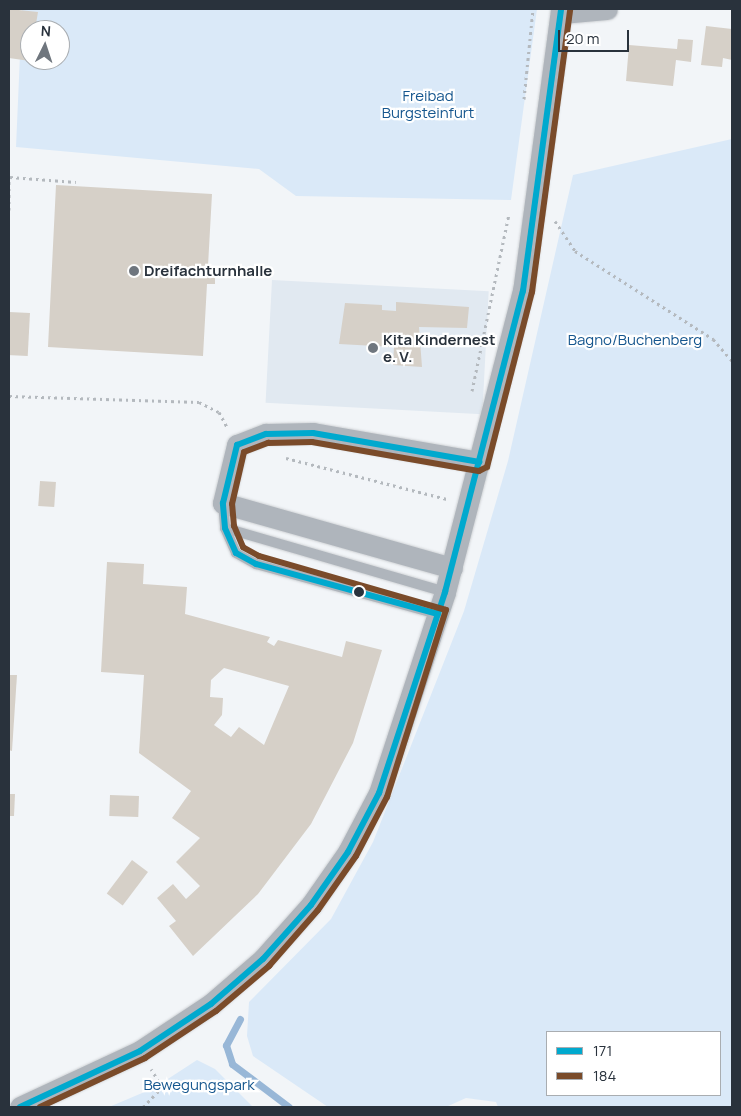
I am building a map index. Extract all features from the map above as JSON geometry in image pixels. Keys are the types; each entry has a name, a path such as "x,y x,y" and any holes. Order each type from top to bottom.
{"street":[{"path":"20,1107 140,1051 211,1004 263,959 311,905 348,852 379,793 445,592 480,462 523,291 538,197 561,11 607,9"},
{"path":"452,568 224,503 237,445 266,434 313,433 480,462"}],"lane":[{"path":"224,503 225,528 236,553 256,564 438,614"},
{"path":"225,528 445,592"}],"path":[{"path":"9,210 10,177 76,182"},
{"path":"538,197 575,251 714,339 732,361"},
{"path":"140,1051 162,1087 143,1107"}],"shaded area":[{"name":"Kita Kindernest e. V.","path":"272,280 489,291 482,414 266,403"}],"green space":[{"name":"Freibad Burgsteinfurt","path":"22,9 537,9 511,200 296,196 259,169 16,147 20,55 20,70 70,70 70,20 22,20"},
{"name":"Bagno/Buchenberg","path":"732,139 732,1107 498,1107 496,1102 466,1098 446,1107 328,1107 253,1056 247,1036 249,1002 331,919 373,842 464,611 508,461 573,175"},
{"name":"Bewegungspark","path":"197,1060 215,1069 253,1107 109,1107 154,1088"}],"building":[{"path":"9,9 38,12 37,20 20,20 20,60 9,58"},
{"path":"706,26 732,29 732,60 723,58 722,67 701,65"},
{"path":"678,39 693,40 691,62 676,60 673,86 626,81 629,45 677,49"},
{"name":"Dreifachturnhalle","path":"56,185 212,194 208,266 216,267 215,284 207,284 203,356 48,347"},
{"path":"396,302 469,307 467,328 419,327 422,367 393,365 394,347 339,344 345,303 382,305 382,310 396,311"},
{"path":"9,312 30,313 28,356 9,355"},
{"path":"40,481 56,482 54,507 38,506"},
{"path":"107,562 144,564 143,584 187,587 185,614 270,637 267,642 274,646 278,640 342,657 346,641 382,650 353,743 311,824 258,894 193,956 169,926 176,921 157,898 173,884 186,899 200,886 176,862 200,838 172,818 191,791 139,753 144,675 101,672","holes":["224,668 289,686 264,745 239,727 231,737 214,725 222,715 223,698 210,697 211,680"]},
{"path":"9,675 17,675 12,751 9,750"},
{"path":"9,794 15,794 14,816 9,816"},
{"path":"110,795 139,796 138,817 109,816"},
{"path":"132,860 148,872 123,906 107,894"}],"waterway":[{"path":"240,1019 226,1045 232,1064 289,1107"}],"transit line":[{"name":"171","path":"20,1107 140,1051 211,1004 263,959 311,905 348,852 379,793 445,592 523,291 561,9"},
{"name":"184","path":"40,1107 145,1058 216,1011 269,966 318,910 356,856 387,797 446,610 259,556 243,547 234,526 232,504 244,452 268,443 312,442 479,471 487,467 532,292 570,10"},
{"name":"171","path":"438,614 256,564 236,553 225,528 223,503 237,445 266,434 313,433 480,462"}],"place":[{"name":"Dreifachturnhalle","path":"134,271"},
{"name":"Kita Kindernest e. V.","path":"373,348"}]}
